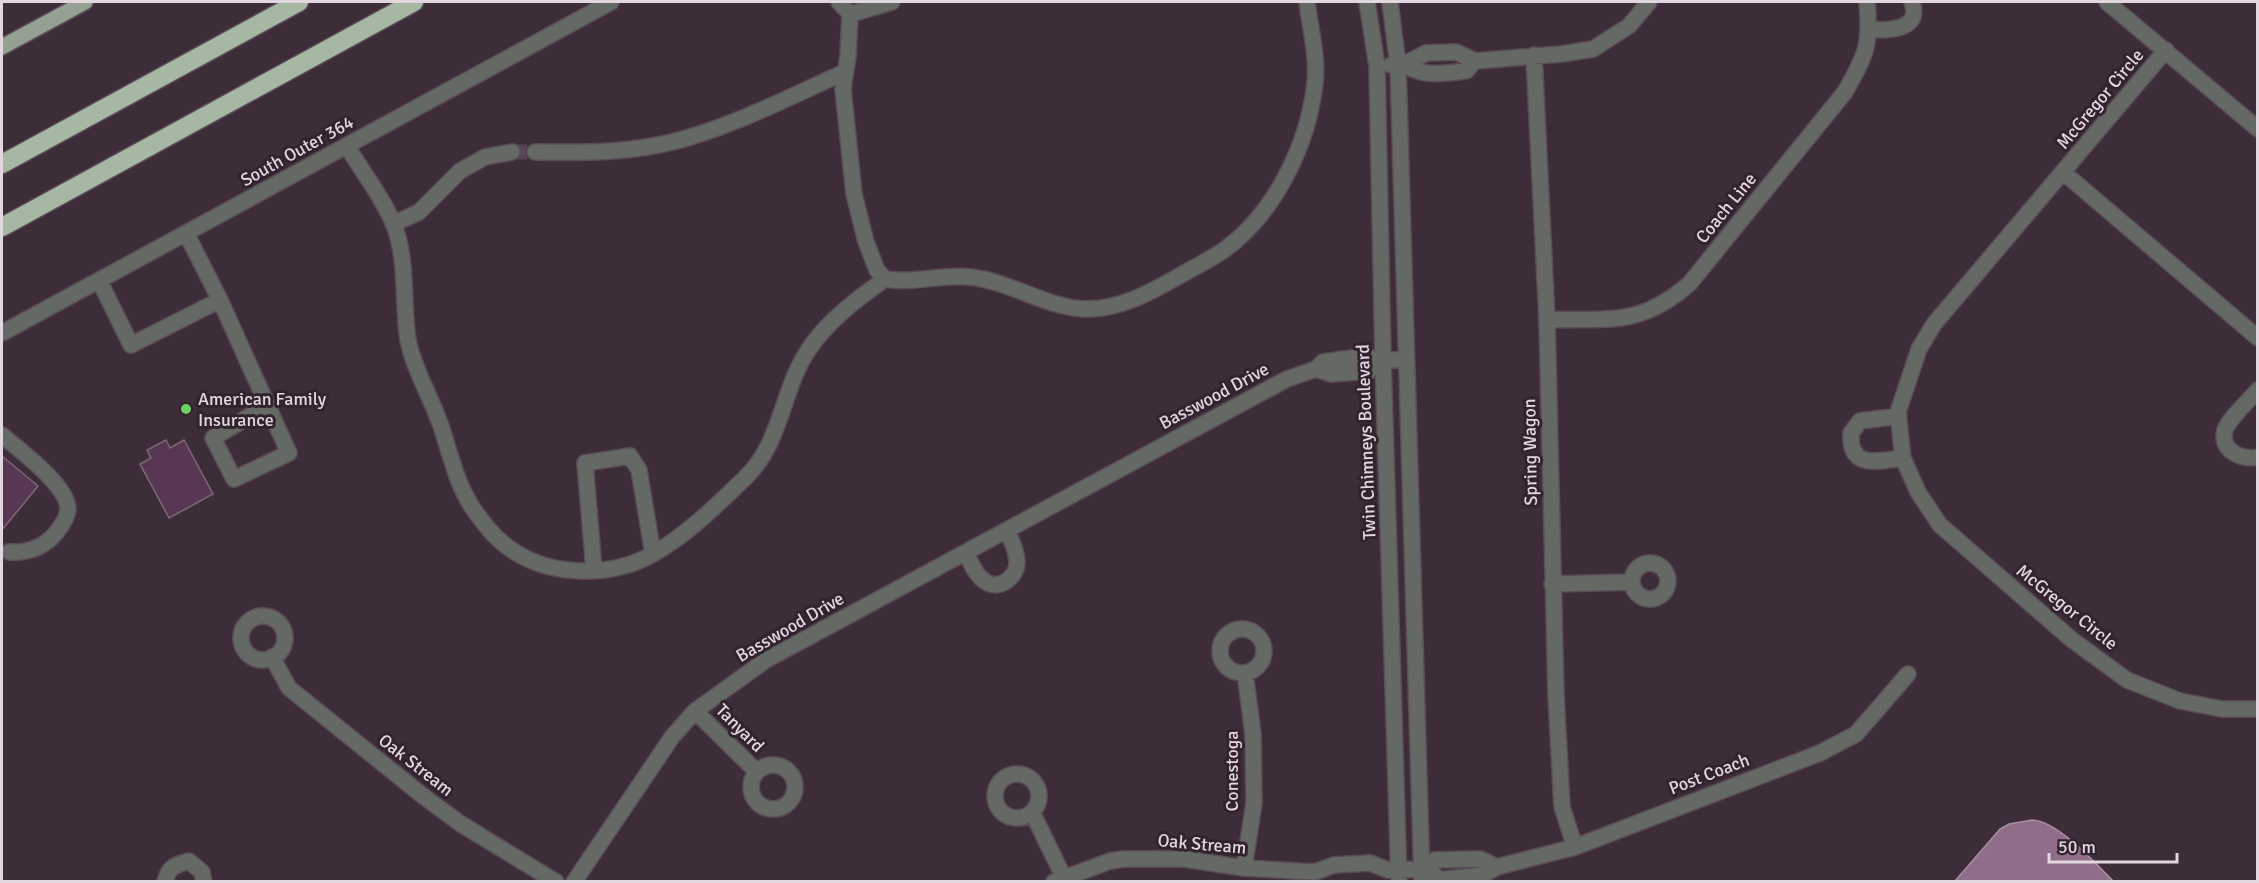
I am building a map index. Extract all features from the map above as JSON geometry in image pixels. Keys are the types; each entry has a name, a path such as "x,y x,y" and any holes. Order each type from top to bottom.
{"highway":[{"path":"2,164 299,2"},
{"path":"2,227 414,2"}],"main road":[{"path":"2,47 85,2"}],"street":[{"name":"South Outer 364","path":"2,333 611,2"},
{"path":"839,2 850,14 843,89 854,194 866,242 877,270 885,279 898,282 950,275 981,278 1059,304 1084,309 1130,302 1224,250 1260,217 1279,187 1305,132 1315,82 1313,39 1307,2"},
{"path":"850,14 892,2"},
{"name":"Twin Chimneys Boulevard","path":"1366,2 1377,66 1380,360 1395,874"},
{"path":"1390,2 1402,64 1406,358 1425,874"},
{"path":"1377,66 1402,64 1413,71 1426,74 1466,71 1475,61 1593,49 1629,26 1649,2"},
{"name":"Coach Line","path":"1547,320 1635,317 1671,301 1690,283 1845,92 1865,56 1869,29 1867,2"},
{"path":"1869,29 1899,29 1912,20 1914,9 1912,2"},
{"path":"2107,2 2258,129"},
{"name":"McGregor Circle","path":"2166,50 1934,324 1919,349 1908,377 1899,416 1903,458 1918,492 1940,525 2071,639 2127,680 2180,701 2222,709 2258,709"},
{"name":"Spring Wagon","path":"1534,55 1547,320 1552,584 1562,807 1575,847"},
{"path":"535,152 589,154 680,140 737,121 845,72"},
{"path":"347,146 393,224 405,273 408,339 416,368 440,423 457,477 471,506 490,530 513,552 550,567 571,571 618,568 653,554 699,521 749,474 770,445 807,352 831,324 862,295 885,279"},
{"path":"393,224 419,212 460,171 485,157 512,152"},
{"name":"McGregor Circle","path":"2064,173 2258,338"},
{"path":"186,233 220,300 289,453 234,479 213,438 267,405"},
{"path":"99,280 131,345 220,300"},
{"name":"Basswood Drive","path":"574,882 666,746 695,711 766,660 1287,379 1316,369 1323,362 1366,356 1380,360 1406,358"},
{"path":"2258,390 2225,429 2224,439 2230,451 2245,459 2258,457"},
{"path":"1899,416 1860,421 1851,433 1851,449 1858,457 1866,461 1903,458"},
{"path":"2,435 56,484 66,500 68,511 61,526 43,546 28,551 9,552"},
{"path":"594,570 585,463 630,456 634,460 639,470 653,554"},
{"path":"966,553 976,572 987,583 994,585 1008,580 1017,570 1017,562 1007,530"},
{"path":"1552,584 1632,582"},
{"name":"Oak Stream","path":"272,657 289,688 423,796 461,824 556,882"},
{"name":"Conestoga","path":"1244,868 1254,803 1253,734 1245,673"},
{"name":"Post Coach","path":"1425,874 1435,860 1480,859 1497,867 1575,847 1820,753 1856,734 1908,674"},
{"name":"Tanyard","path":"695,711 757,772"},
{"path":"1032,812 1059,880"},
{"name":"Oak Stream","path":"1059,880 1110,861 1124,859 1185,859 1244,868 1315,872 1334,865 1370,863 1395,874 1425,874"},
{"path":"165,882 167,872 174,865 189,861 202,872 204,882"},
{"path":"1315,872 1330,882"},
{"path":"1376,882 1395,874"}],"shaded area":[{"path":"2032,820 2042,822 2065,835 2113,881 1955,881 2000,829 2009,824"}],"building":[{"path":"166,440 170,448 184,440 213,494 169,518 140,464 151,458 147,450"},
{"path":"2,456 38,486 2,530"}],"tunnel":[{"path":"512,152 535,152"}],"place":[{"name":"American Family Insurance","path":"186,409"}]}
